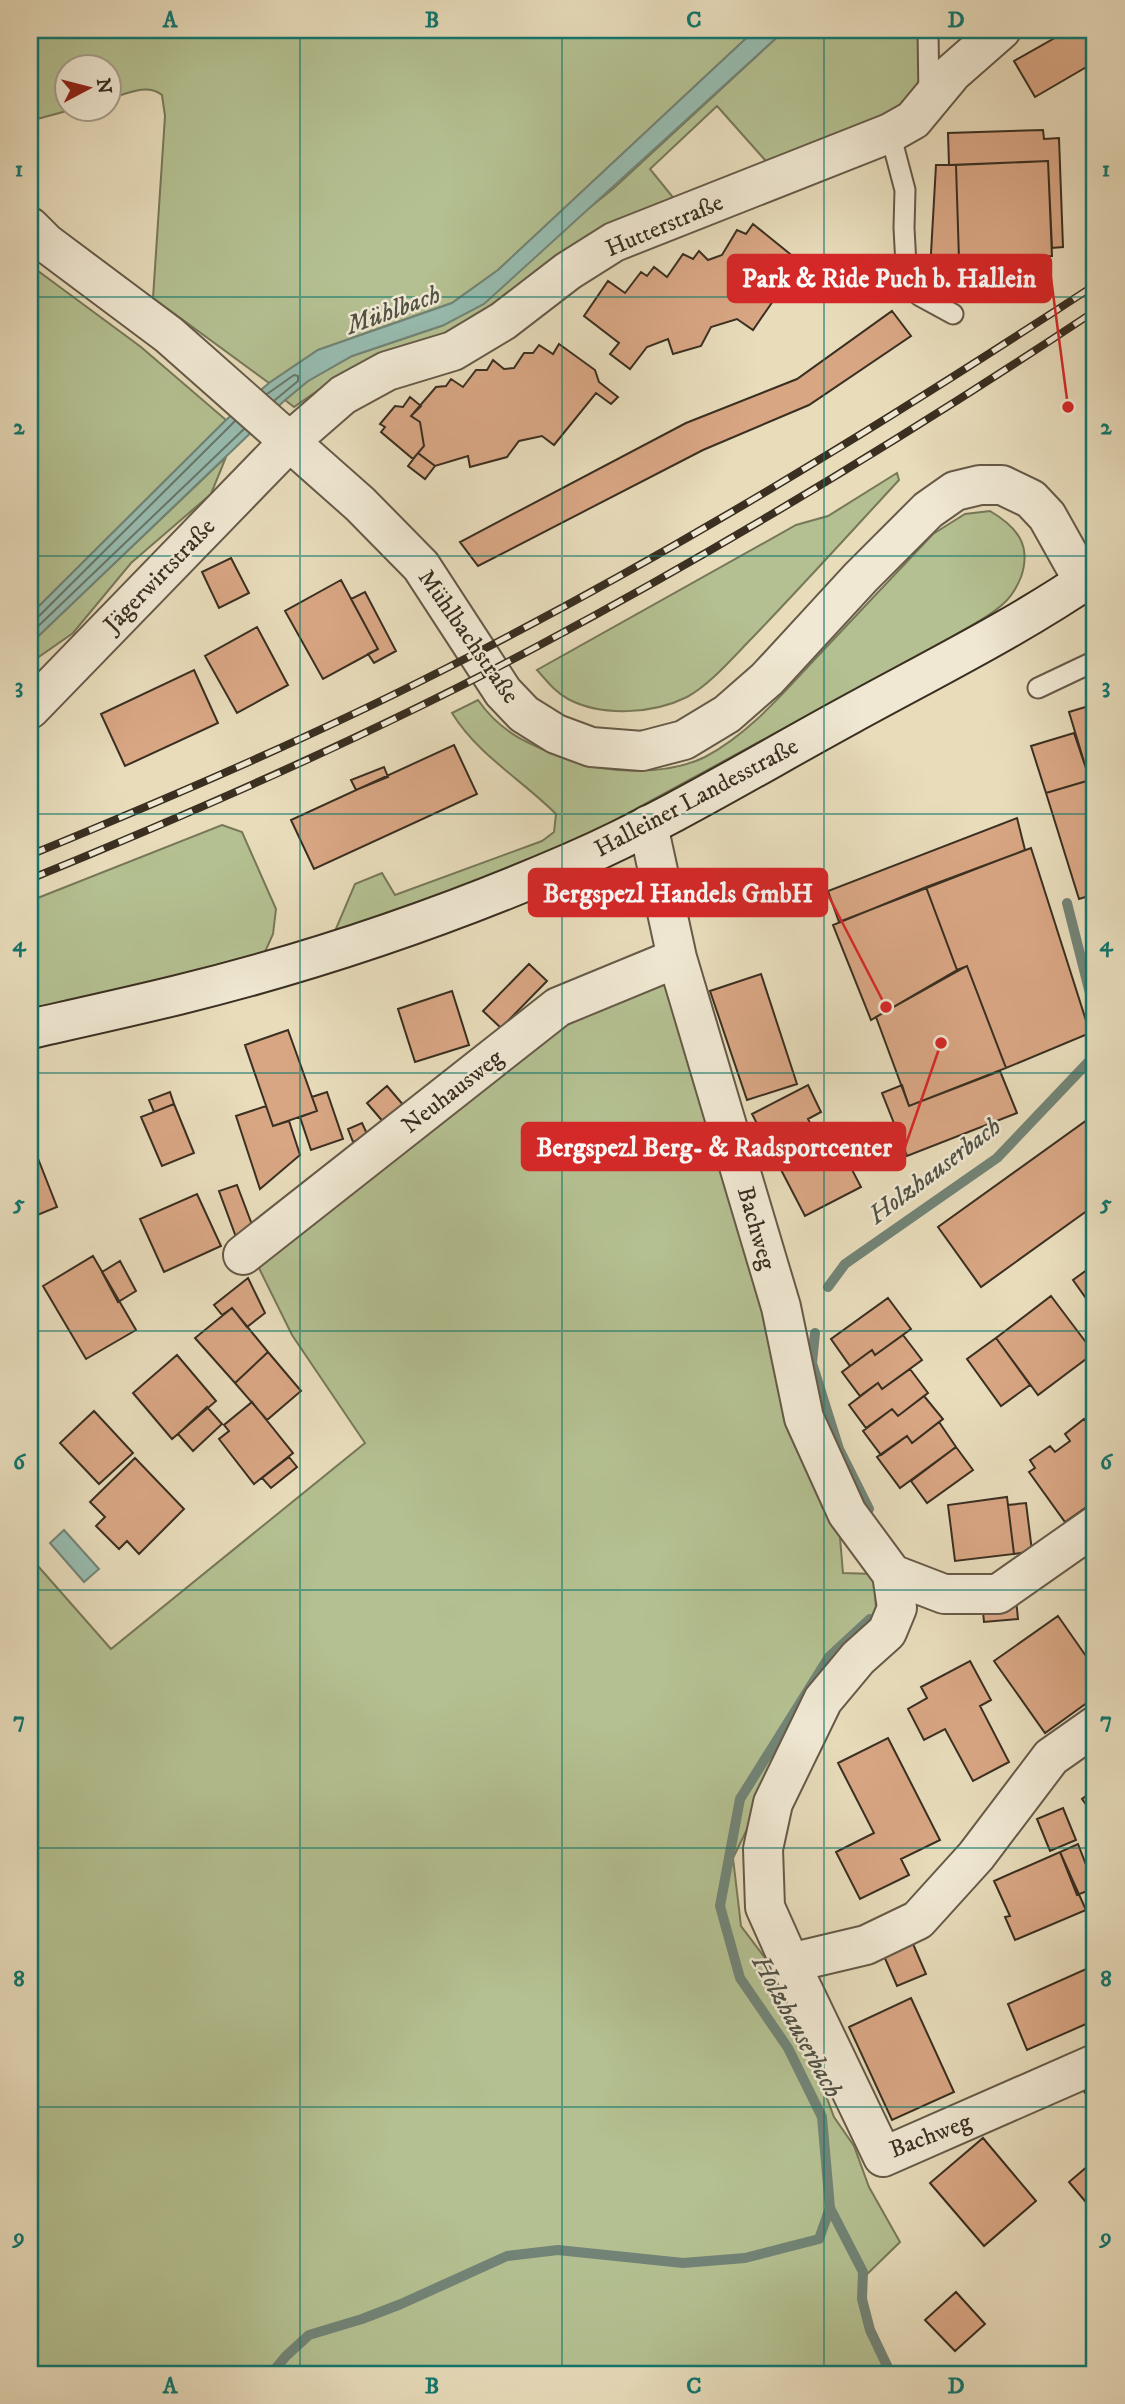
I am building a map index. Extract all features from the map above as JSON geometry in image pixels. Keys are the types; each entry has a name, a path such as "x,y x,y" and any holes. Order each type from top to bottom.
{"street":[{"name":"Hutterstraße","path":"279,433 387,371 453,351 503,321 568,271 614,242 890,134 913,120 952,73 1000,30"},
{"name":"Mühlbachstraße","path":"30,227 46,243 169,335 360,504 421,566 503,692 524,714 556,734 592,747 642,751 684,740 727,714 766,679 928,510 955,491 980,485 1002,485 1031,499 1047,516 1089,578"},
{"name":"Jägerwirtstraße","path":"30,709 279,433"},
{"name":"Halleiner Landesstraße","path":"30,1029 179,995 302,960 388,933 505,890 648,825 984,641 1089,578"},
{"name":"Bachweg","path":"648,825 677,958 780,1307 803,1418 847,1513 892,1574 897,1608 887,1632 858,1658 823,1700 773,1803 763,1849 765,1907 883,2157 1095,2064"},
{"name":"Neuhausweg","path":"243,1255 558,1007 677,958"},
{"path":"892,1574 944,1594 998,1594 1095,1526"},
{"path":"790,1964 866,1945 918,1920 976,1856 1051,1757 1095,1726"}],"lane":[{"path":"928,30 929,100"},
{"path":"890,134 905,190 906,265 920,296 953,314"},
{"path":"1038,688 1095,661"}],"green space":[{"path":"30,30 755,30 498,270 452,303 318,350 269,383 153,298 165,116 162,95 150,90 122,94 122,52 52,52 52,115 30,121"},
{"path":"785,30 918,30 924,83 909,104 773,169 717,106 650,169 680,206 458,334 336,378 294,407 285,400 308,381 352,356 444,325 614,188"},
{"path":"30,265 141,347 226,420 30,615"},
{"path":"226,457 211,494 131,563 73,633 30,663 30,644"},
{"path":"897,473 899,480 791,597 722,669 687,697 643,710 596,709 563,696 537,670 796,525 828,516"},
{"path":"990,511 1015,530 1025,555 1021,577 1014,591 1003,604 984,618 588,835 463,886 335,931 355,884 382,873 395,895 542,841 554,832 556,814 474,742 452,713 478,700 496,721 516,736 564,758 597,767 635,771 690,763 721,748 764,712 933,534 965,514"},
{"path":"222,825 242,832 276,909 273,934 265,952 30,1010 30,901"},
{"path":"669,977 839,1526 843,1573 874,1574 876,1609 870,1634 754,1815 733,1858 741,1926 784,1983 834,2117 854,2146 869,2187 900,2242 859,2282 887,2373 925,2374 30,2374 30,1557 111,1649 365,1443 292,1335 255,1260 559,1016"}],"water":[{"path":"755,30 785,30 484,304 444,325 352,356 308,381 30,644 30,615 226,420 269,383 318,350 452,303 498,270"},
{"path":"64,1530 99,1569 84,1582 50,1543"}],"building":[{"path":"1069,30 1089,30 1095,41 1095,62 1035,97 1014,61"},
{"path":"1043,130 1044,139 1059,138 1063,247 1052,248 1048,161 949,165 948,133"},
{"path":"1048,161 1052,256 959,259 956,165"},
{"path":"936,165 956,165 959,259 969,259 970,269 930,271"},
{"path":"753,224 800,262 753,330 737,319 711,327 701,346 673,354 668,339 647,347 630,369 610,354 619,343 584,316 608,281 625,293 641,272 647,276 654,267 667,277 683,254 693,259 699,251 708,260 722,255 737,230 746,234"},
{"path":"892,311 911,336 809,405 703,450 478,566 460,542 686,423 797,379"},
{"path":"559,344 595,370 599,382 618,397 611,404 596,393 554,445 542,436 519,441 507,457 470,467 468,456 435,466 418,453 424,446 420,422 411,416 436,387 446,386 451,379 463,387 476,370 487,370 493,360 504,369 514,368 524,353 533,353 539,345 553,354"},
{"path":"410,397 421,406 411,416 420,422 424,446 413,459 381,432 385,427 380,424 395,406 403,407"},
{"path":"418,453 435,466 425,479 408,466"},
{"path":"231,558 249,593 219,608 202,572"},
{"path":"341,580 378,649 323,679 285,611"},
{"path":"365,592 396,651 374,663 368,654 378,649 351,599"},
{"path":"257,627 288,685 237,713 205,656"},
{"path":"194,670 218,723 125,766 101,714"},
{"path":"1095,704 1095,773 1088,775 1069,712"},
{"path":"1074,733 1090,780 1046,793 1031,746"},
{"path":"454,745 477,794 314,869 291,820"},
{"path":"384,767 388,777 356,790 351,780"},
{"path":"1095,773 1095,797 1088,775"},
{"path":"1090,780 1095,797 1095,894 1079,899 1046,793"},
{"path":"1017,818 1025,850 839,922 828,891"},
{"path":"1031,848 1090,1033 1006,1068 967,966 957,970 926,887"},
{"path":"926,887 957,970 871,1020 833,925"},
{"path":"529,964 547,981 501,1028 483,1011"},
{"path":"967,966 1006,1068 909,1106 876,1017"},
{"path":"761,974 797,1084 747,1100 710,991"},
{"path":"452,991 469,1045 415,1062 398,1009"},
{"path":"288,1030 317,1111 273,1126 245,1045"},
{"path":"1000,1071 1017,1113 907,1156 882,1093 902,1085 909,1106"},
{"path":"808,1085 821,1112 808,1119 832,1165 846,1158 861,1187 805,1216 752,1114"},
{"path":"387,1086 405,1107 385,1124 367,1103"},
{"path":"170,1092 174,1104 154,1112 149,1100"},
{"path":"327,1092 343,1139 311,1150 300,1117 317,1111 312,1097"},
{"path":"174,1104 194,1153 162,1166 141,1117"},
{"path":"266,1106 273,1126 289,1121 300,1155 260,1189 236,1116"},
{"path":"1087,1120 1095,1132 1095,1205 981,1287 938,1227"},
{"path":"362,1123 368,1136 353,1142 348,1129"},
{"path":"37,1156 57,1207 30,1218 30,1159"},
{"path":"237,1185 254,1230 236,1237 219,1191"},
{"path":"197,1194 221,1246 164,1272 140,1219"},
{"path":"93,1256 136,1330 86,1359 43,1286"},
{"path":"120,1261 136,1291 118,1302 102,1272"},
{"path":"1095,1264 1095,1311 1073,1280"},
{"path":"248,1278 265,1313 247,1327 232,1308 222,1315 214,1305"},
{"path":"1051,1296 1094,1353 1038,1395 996,1338"},
{"path":"888,1298 911,1329 875,1355 872,1350 850,1366 831,1339"},
{"path":"232,1308 268,1352 235,1383 195,1338"},
{"path":"903,1335 922,1360 882,1389 878,1383 860,1396 842,1372 872,1350 875,1355"},
{"path":"996,1338 1030,1385 1001,1406 967,1359"},
{"path":"268,1352 301,1391 267,1420 235,1383"},
{"path":"177,1355 216,1401 172,1439 133,1393"},
{"path":"910,1369 928,1393 898,1416 892,1409 866,1428 849,1405 878,1383 882,1389"},
{"path":"924,1396 943,1419 912,1443 907,1436 881,1455 863,1431 892,1409 898,1416"},
{"path":"252,1402 293,1453 254,1484 219,1439 229,1431 224,1425"},
{"path":"207,1407 222,1424 193,1451 178,1434"},
{"path":"94,1411 133,1453 99,1484 60,1443"},
{"path":"1084,1419 1090,1426 1095,1422 1095,1501 1065,1522 1029,1472 1035,1468 1030,1460 1050,1446 1055,1452 1070,1441 1065,1434"},
{"path":"939,1422 956,1447 900,1488 877,1457 907,1436 912,1443"},
{"path":"956,1447 973,1470 927,1503 911,1481"},
{"path":"289,1457 297,1467 271,1488 262,1478"},
{"path":"135,1458 184,1509 139,1554 127,1541 119,1549 96,1526 105,1517 90,1502"},
{"path":"1007,1497 1014,1554 955,1561 948,1505"},
{"path":"1026,1503 1032,1551 1014,1554 1008,1505"},
{"path":"1016,1599 1018,1619 984,1622 982,1602"},
{"path":"1058,1616 1095,1669 1095,1697 1045,1733 994,1661"},
{"path":"970,1661 991,1700 980,1706 1009,1762 973,1781 945,1729 924,1740 908,1709 927,1698 921,1687"},
{"path":"888,1738 940,1840 901,1859 909,1875 860,1899 836,1852 874,1833 838,1763"},
{"path":"1095,1789 1095,1817 1082,1799"},
{"path":"1063,1808 1076,1840 1050,1851 1037,1819"},
{"path":"1078,1844 1095,1888 1077,1895 1060,1852"},
{"path":"1060,1852 1086,1910 1015,1940 1005,1917 1010,1916 994,1881"},
{"path":"913,1944 926,1974 897,1986 884,1956"},
{"path":"1095,1965 1095,2020 1027,2050 1008,2004"},
{"path":"911,1998 954,2092 892,2120 849,2027"},
{"path":"1095,2084 1095,2105 1082,2089"},
{"path":"983,2138 1036,2201 984,2246 930,2183"},
{"path":"1095,2160 1095,2213 1069,2182"},
{"path":"956,2292 985,2324 955,2351 925,2320"}],"waterway":[{"name":"Holzhauserbach","path":"1067,903 1095,1013"},
{"name":"Holzhauserbach","path":"828,1287 845,1264 997,1158 1095,1055"},
{"name":"Holzhauserbach","path":"815,1333 812,1363 839,1449 869,1509"},
{"name":"Holzhauserbach","path":"870,1619 829,1657 740,1799 720,1906 740,1978 788,2048 822,2117 830,2208 863,2272 862,2299 870,2330 891,2374"},
{"name":"Holzhauserbach","path":"271,2374 309,2335 401,2304 507,2256 558,2250 683,2263 745,2258 819,2239 830,2208"}],"railway":[{"path":"30,855 289,744 391,696 525,627 609,582 773,487 935,388 1095,285"},
{"path":"30,879 287,769 413,710 538,646 680,568 820,485 1095,311"}],"place":[{"name":"Park & Ride Puch b. Hallein","path":"1068,407"},
{"name":"Bergspezl Handels GmbH","path":"886,1007"},
{"name":"Bergspezl Berg- & Radsportcenter","path":"941,1043"}],"water label":[{"name":"Mühlbach","path":"393,309"}]}
